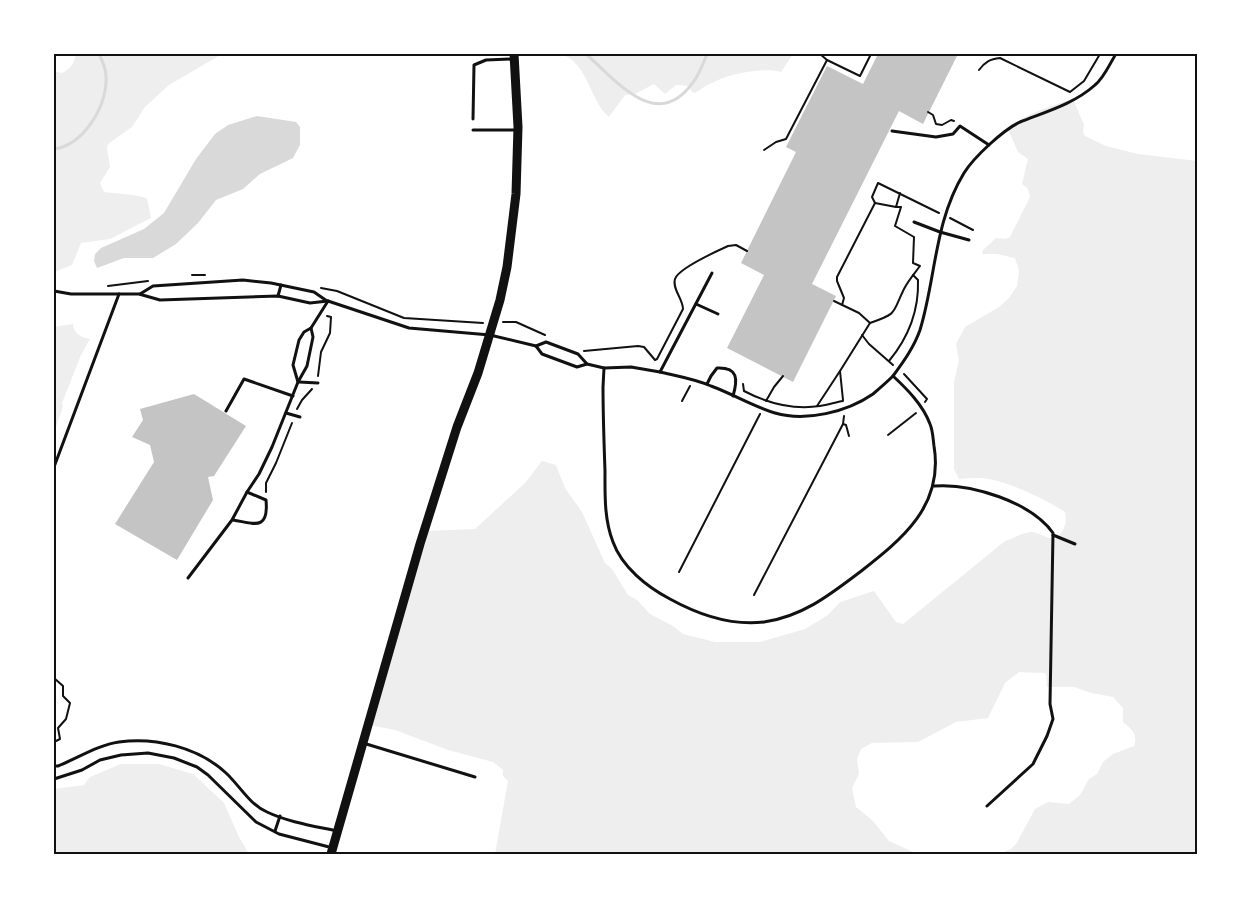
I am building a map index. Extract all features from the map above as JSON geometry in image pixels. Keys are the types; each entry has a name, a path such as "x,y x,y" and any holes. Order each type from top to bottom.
{"main road":[{"path":"332,851 418,554 457,427 478,373 500,300 515,212 518,130 515,56"}],"lane":[{"path":"536,346 542,354 577,367 587,364 604,368 632,367 707,384 776,413 811,415 832,412 872,394 893,376 912,349 920,330 940,232 945,215 964,172 989,144 1018,123 1041,115 1078,97 1096,84 1116,54"},
{"path":"473,119 474,64 486,60 515,56"},
{"path":"892,131 936,137 953,134 960,126 989,144"},
{"path":"473,130 518,130"},
{"path":"914,222 969,240"},
{"path":"660,372 712,273"},
{"path":"139,294 153,286 194,283 243,280 280,285 314,292 328,301 409,328 490,335 536,346 546,342 578,354 587,364"},
{"path":"278,296 280,285"},
{"path":"54,291 71,294 139,294 160,300 278,296 310,303 328,301"},
{"path":"54,467 120,294"},
{"path":"298,382 294,364 299,340 304,332 311,328 328,301"},
{"path":"696,303 718,314"},
{"path":"188,578 232,520 259,474 298,382 307,366 313,337 311,328"},
{"path":"604,368 606,515 612,542 620,557 642,582 662,595 696,612 721,620 742,622 767,621 788,617 801,612 833,593 890,549 915,522 924,508 934,486 936,476 935,451 930,424 908,390 893,376"},
{"path":"707,384 717,368 727,368 734,373 737,382 733,396"},
{"path":"226,411 244,379 293,396"},
{"path":"298,382 317,383"},
{"path":"286,413 300,417"},
{"path":"934,486 967,487 1011,501 1046,523 1054,535 1075,544"},
{"path":"232,520 256,524 260,523 264,517 266,500 247,492"},
{"path":"988,806 1033,764 1047,736 1053,718 1050,704 1054,535"},
{"path":"54,766 118,742 168,744 190,750 226,772 253,804 267,812 338,831"},
{"path":"363,743 475,777"},
{"path":"54,779 82,770 100,760 121,755 148,753 174,758 197,767 208,775 256,822 275,832 332,851"},
{"path":"275,832 280,816"}],"path":[{"path":"820,54 827,60 860,76 871,54"},
{"path":"997,58 999,54"},
{"path":"979,70 985,63 1000,58 1070,92 1084,81 1100,54"},
{"path":"764,150 776,142 786,139 827,60"},
{"path":"928,112 933,115 936,124 942,125 953,120 960,126"},
{"path":"875,203 872,197 878,183 973,230"},
{"path":"896,207 900,193"},
{"path":"818,406 870,322 886,318 893,312 904,290 920,266 913,263 914,237 895,226 902,207 875,203"},
{"path":"842,305 844,298 837,282 837,277 875,203"},
{"path":"578,349 584,351 638,346 644,347 655,360 657,359 683,309 675,287 675,279 681,271 728,246 736,245 747,250"},
{"path":"889,361 907,334 915,310 918,280 913,275"},
{"path":"320,288 337,291 404,318 478,324"},
{"path":"834,301 859,313 870,322"},
{"path":"266,495 266,483 302,400 317,383 321,352 330,333 331,317 320,313"},
{"path":"516,322 545,335"},
{"path":"754,595 843,424 840,371"},
{"path":"679,572 766,401 783,376"},
{"path":"743,381 744,391 766,401 791,406 818,406 843,400"},
{"path":"843,424 846,425 848,436"},
{"path":"54,678 63,686 63,696 70,703 66,719 58,728 60,739 54,742"}],"shaded area":[{"path":"76,54 222,54 169,85 145,107 132,127 108,144 110,167 100,183 104,192 147,198 151,218 110,239 81,243 72,265 54,272 54,71 62,73 68,69 72,65"},
{"path":"560,54 793,54 781,72 765,70 736,74 708,85 695,93 691,91 689,86 676,85 665,94 654,84 635,94 625,95 609,117 603,111 579,68 571,59"},
{"path":"1073,99 1084,125 1083,132 1085,136 1106,146 1138,154 1197,161 1197,854 999,854 1011,849 1016,844 1035,809 1048,802 1069,804 1080,795 1089,779 1097,774 1103,762 1113,754 1134,746 1135,742 1135,735 1123,722 1123,708 1113,697 1091,693 1074,687 1047,687 1046,674 1019,672 1005,683 988,718 956,722 918,742 872,743 861,749 857,759 859,774 852,788 856,807 873,821 889,841 918,854 495,854 508,781 503,776 503,770 493,762 448,750 395,730 369,725 427,531 475,529 525,483 542,461 556,465 565,488 582,512 605,563 612,569 628,595 637,600 650,614 673,626 683,634 715,642 760,642 805,629 828,615 840,602 874,591 896,622 903,624 1005,541 1028,532 1053,539 1059,536 1065,526 1066,516 1065,512 1057,507 1002,482 982,478 959,479 954,469 954,382 959,360 956,344 965,327 999,307 1009,298 1017,286 1019,271 1015,258 997,254 982,254 983,250 996,238 1005,239 1010,237 1030,197 1028,189 1022,184 1028,159 1018,152 1007,127 1039,111"},
{"path":"257,116 296,122 300,127 300,145 293,158 260,174 243,189 216,200 198,223 176,244 153,258 124,258 97,268 94,261 95,254 101,248 144,229 164,213 196,159 215,134 228,125"},
{"path":"73,324 78,334 90,339 81,355 62,403 63,407 54,432 54,327"},
{"path":"121,764 159,764 193,774 224,803 249,854 54,854 54,789 84,785 90,777"}],"building":[{"path":"878,54 958,54 923,124 899,111 812,284 836,296 793,382 727,348 764,275 741,263 796,152 786,147 827,66 863,84"},
{"path":"194,394 246,426 214,476 208,477 213,500 177,560 115,524 154,462 150,445 132,437 143,420 140,409"}],"waterway":[{"path":"54,149 65,146 75,140 92,122 98,111 106,87 105,68 99,54"},
{"path":"586,54 625,89 639,98 653,103 668,103 682,95 696,78 707,54"}]}
